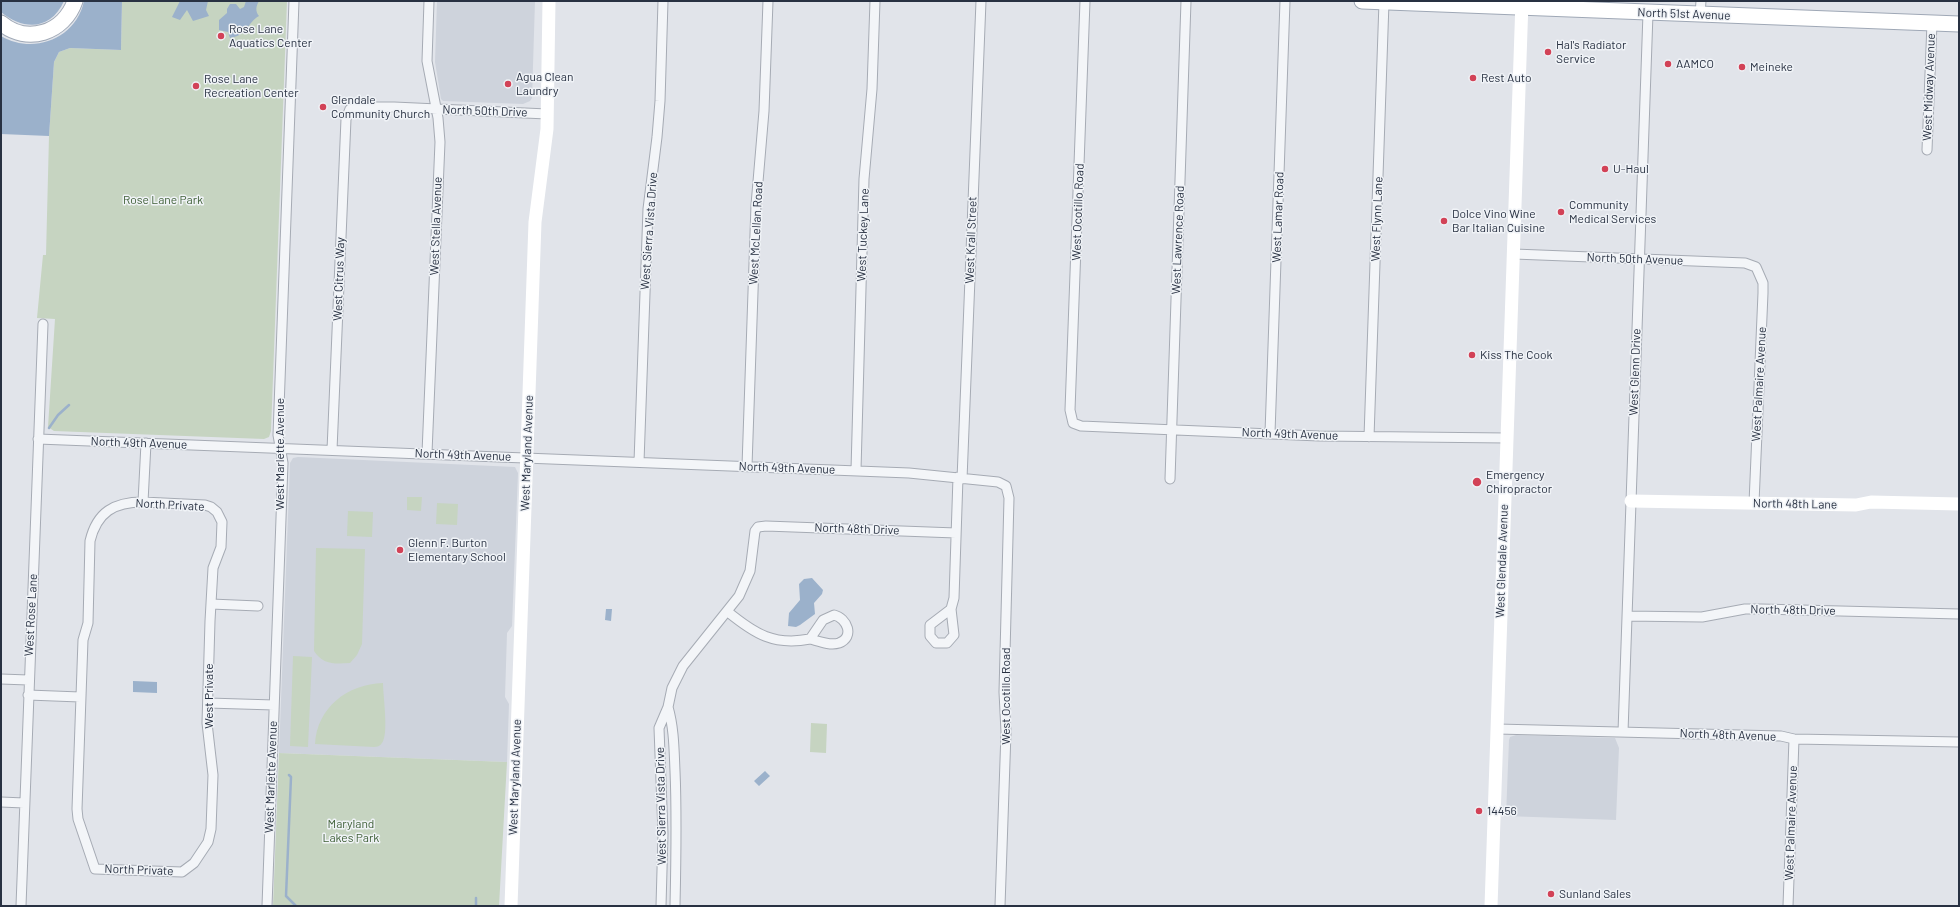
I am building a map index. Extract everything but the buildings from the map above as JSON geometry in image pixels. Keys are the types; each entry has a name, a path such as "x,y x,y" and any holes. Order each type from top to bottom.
{"main road":[{"path":"1,23 12,30 25,34 32,35 47,32 57,27 65,20 75,1"},
{"name":"North 51st Avenue","path":"1362,1 1522,4 1648,13 1700,7 1959,24"}],"street":[{"name":"West Marlette Avenue","path":"267,906 282,448 278,434 294,1"},
{"name":"West Stella Avenue","path":"427,453 440,142 436,109 427,61 429,1"},
{"name":"West Maryland Avenue","path":"510,906 535,222 545,149 549,1"},
{"name":"West Sierra Vista Drive","path":"639,462 648,209 660,109 663,1"},
{"name":"West McLellan Road","path":"747,466 756,205 764,111 768,1"},
{"name":"West Tuckey Lane","path":"856,470 864,179 872,89 875,1"},
{"name":"West Krall Street","path":"951,609 954,598 956,532 960,478 980,1"},
{"name":"West Ocotillo Road","path":"1073,423 1070,410 1086,1"},
{"name":"West Lawrence Road","path":"1170,479 1186,1"},
{"name":"West Lamar Road","path":"1270,433 1286,1"},
{"name":"West Flynn Lane","path":"1369,437 1384,2"},
{"name":"West Glendale Avenue","path":"1491,906 1522,4"},
{"name":"West Glenn Drive","path":"1623,732 1648,13"},
{"name":"West Midway Avenue","path":"1927,150 1932,23"},
{"name":"North 50th Drive","path":"350,109 358,107 547,114"},
{"name":"West Citrus Way","path":"332,450 346,119 350,109"},
{"name":"North 50th Avenue","path":"1514,254 1745,263 1756,267"},
{"name":"West Palmaire Avenue","path":"1754,503 1763,293 1763,283 1756,267"},
{"name":"West Rose Lane","path":"20,906 43,324"},
{"name":"North 49th Avenue","path":"1073,423 1081,426 1319,436 1507,438"},
{"name":"North 49th Avenue","path":"38,439 856,470 998,482 1006,486"},
{"path":"143,502 146,443"},
{"name":"West Ocotillo Road","path":"1000,906 1006,732 1004,692 1009,498 1006,486"},
{"name":"North 48th Lane","path":"1630,501 1856,505 1871,502 1959,504"},
{"name":"North Private","path":"182,872 95,869 78,819 80,697 83,640 88,623 90,542 93,531 101,516 117,506 143,502 205,505 211,507 217,512"},
{"name":"West Private","path":"182,872 194,863 204,849 210,832 213,765 207,722 212,568 221,547 222,522 217,512"},
{"name":"West Sierra Vista Drive","path":"661,906 663,828 659,728 668,707 672,688 683,666 728,612 739,596 748,578 753,536 758,527"},
{"name":"North 48th Drive","path":"758,527 956,532"},
{"path":"211,604 258,606"},
{"name":"North 48th Drive","path":"1627,616 1702,617 1745,609 1959,614"},
{"path":"728,612 750,630 772,640 788,642 810,639"},
{"path":"1,679 28,680"},
{"path":"28,695 80,697"},
{"path":"208,703 274,705"},
{"name":"West Sierra Vista Drive","path":"668,707 673,725 676,807 674,906"},
{"name":"North 48th Avenue","path":"1497,729 1781,736 1794,739 1959,742"},
{"name":"West Palmaire Avenue","path":"1788,906 1794,739"},
{"path":"1,802 24,803"}],"shaded area":[{"path":"437,1 535,1 532,98 530,101 523,104 443,101 441,99 435,62"},
{"name":"Glenn F. Burton Elementary School","path":"298,457 515,467 518,473 512,626 507,633 505,697 509,704 507,762 279,753 290,463 293,458"},
{"path":"1516,735 1615,738 1619,748 1616,820 1506,816 1509,740 1510,737"}],"green space":[{"name":"Rose Lane Park","path":"122,1 287,1 271,431 269,437 264,439 54,431 48,427 55,319 37,318 43,255 46,255 49,136 54,62 59,52 70,48 121,50"},
{"path":"407,497 422,497 421,511 407,510"},
{"path":"437,503 458,504 457,525 436,524"},
{"path":"348,511 373,512 372,537 347,536"},
{"path":"316,548 365,549 362,644 357,655 350,663 330,663 321,659 314,651"},
{"path":"293,656 312,657 308,747 290,746"},
{"path":"383,683 385,732 384,738 380,745 374,747 315,744 321,719 336,700 357,688 370,684"},
{"path":"811,723 827,724 826,753 810,752"},
{"name":"Maryland Lakes Park","path":"279,753 507,762 499,906 273,906"}],"water":[{"path":"1,1 64,1 59,11 52,18 44,22 28,25 10,18 1,12"},
{"path":"84,1 122,1 121,50 70,48 59,52 54,62 49,136 1,134 1,36 13,42 26,44 52,40 63,34 72,25 79,14"},
{"path":"180,1 208,1 206,10 209,16 193,21 187,10 180,20 172,17"},
{"path":"246,1 259,1 256,8 259,16 244,32 230,38 228,32 219,30 219,20 227,13 227,9 230,4 236,4 240,9 244,7"},
{"path":"812,578 823,590 822,594 814,603 815,614 796,627 788,626 789,613 800,600 799,584 804,579"},
{"path":"606,609 612,609 611,621 605,620"},
{"path":"133,681 157,682 157,693 133,692"},
{"path":"765,771 770,776 759,786 754,781"}],"waterway":[{"path":"49,428 58,415 69,405"},
{"path":"289,775 291,777 286,896 296,906"},
{"path":"476,898 476,906"}],"place":[{"name":"Rose Lane Aquatics Center","path":"221,36"},
{"name":"Hal's Radiator Service","path":"1548,52"},
{"name":"AAMCO","path":"1668,64"},
{"name":"Meineke","path":"1742,67"},
{"name":"Rest Auto","path":"1473,78"},
{"name":"Agua Clean Laundry","path":"508,84"},
{"name":"Rose Lane Recreation Center","path":"196,86"},
{"name":"Glendale Community Church","path":"323,107"},
{"name":"U-Haul","path":"1605,169"},
{"name":"Community Medical Services","path":"1561,212"},
{"name":"Dolce Vino Wine Bar Italian Cuisine","path":"1444,221"},
{"name":"Kiss The Cook","path":"1472,355"},
{"name":"Emergency Chiropractor","path":"1477,482"},
{"name":"Glenn F. Burton Elementary School","path":"400,550"},
{"name":"14456","path":"1479,811"},
{"name":"Sunland Sales","path":"1551,894"}]}
